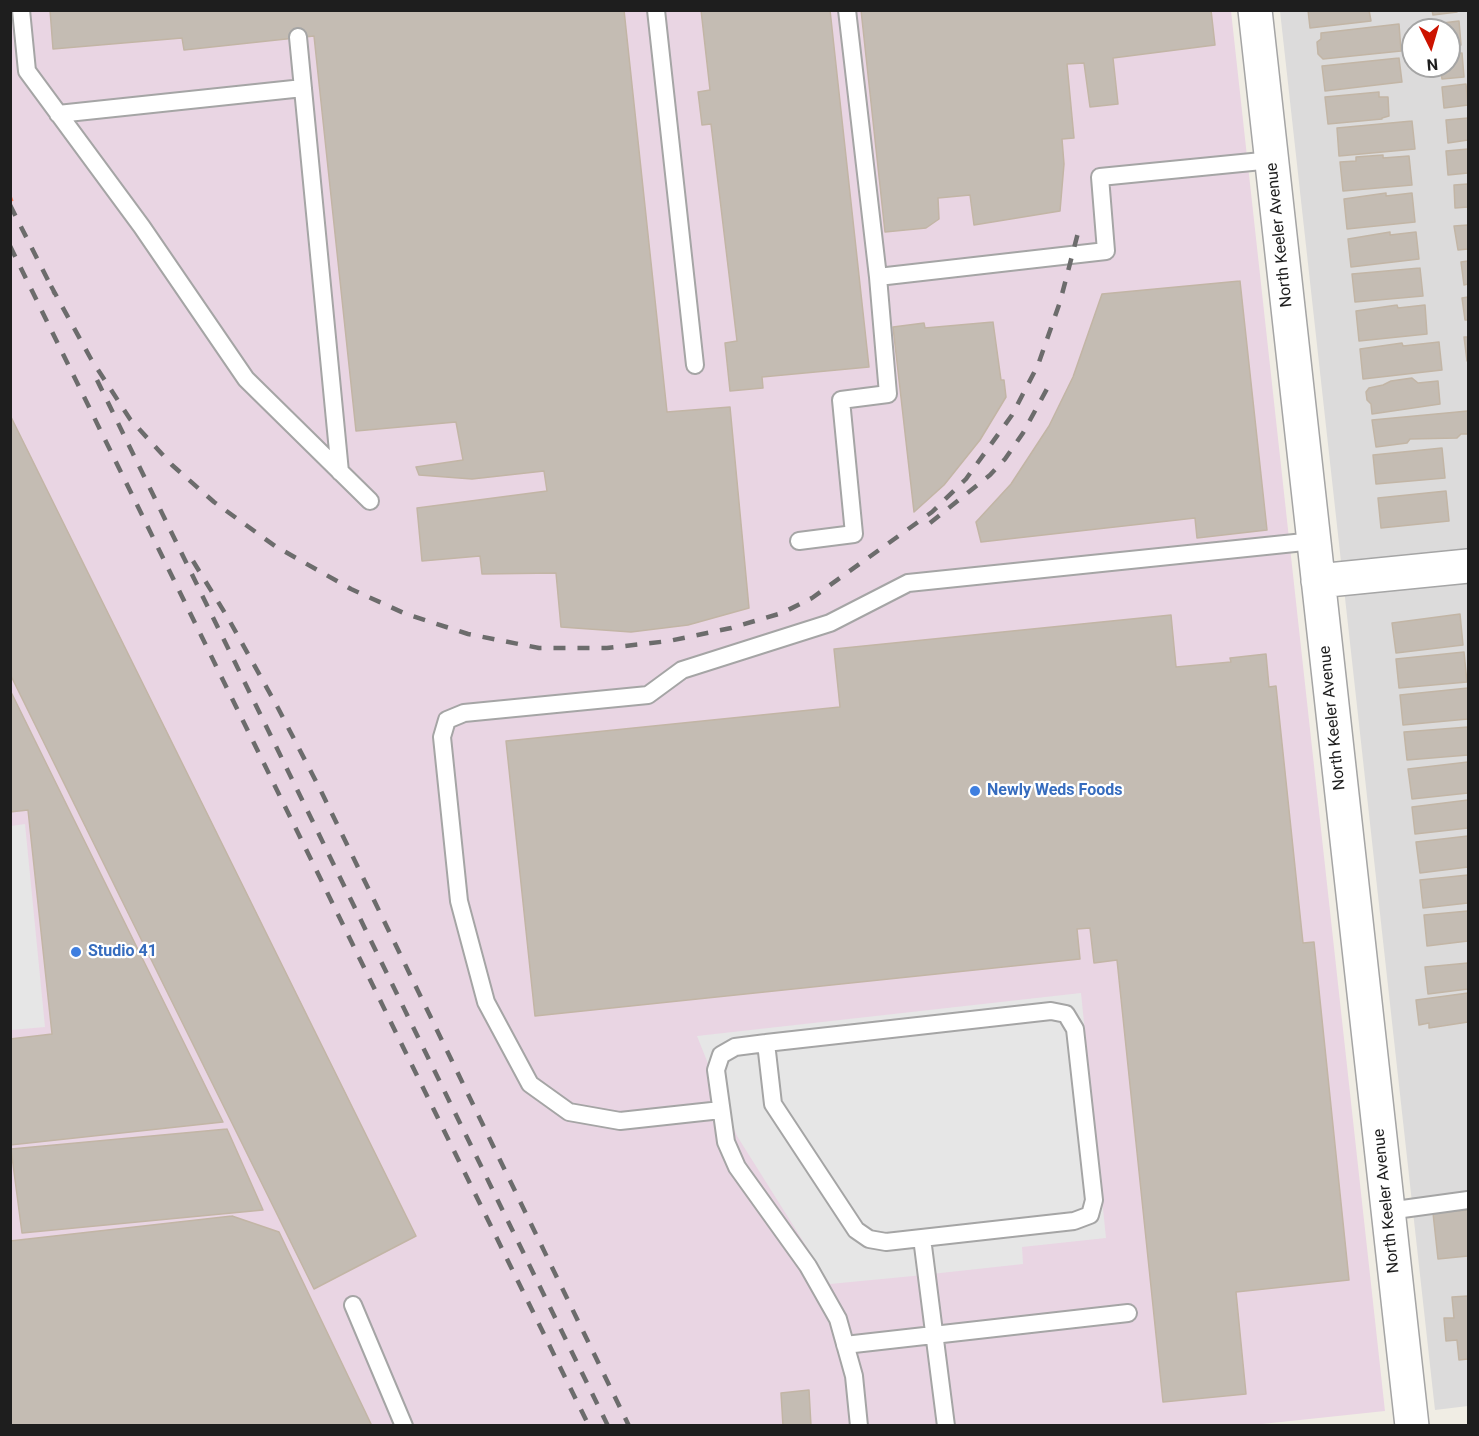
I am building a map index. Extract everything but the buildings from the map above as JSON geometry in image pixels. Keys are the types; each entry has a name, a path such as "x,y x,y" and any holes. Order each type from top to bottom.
{"street":[{"name":"North Keeler Avenue","path":"1255,10 1412,1425"},
{"path":"1318,581 1468,566"}],"lane":[{"path":"21,10 27,72 142,227 246,379 370,501"},
{"path":"656,10 695,365"},
{"path":"799,541 854,534 841,400 888,394 878,277 847,10"},
{"path":"297,37 340,472"},
{"path":"58,114 303,88"},
{"path":"878,277 1106,251 1100,177 1272,160"},
{"path":"721,1110 620,1121 569,1112 530,1084 486,1002 459,901 442,736 447,720 464,713 648,695 682,670 830,623 908,583 1314,541"},
{"path":"766,1043 773,1104 856,1230 869,1239 886,1242 1074,1221 1090,1215 1094,1200 1075,1029 1066,1014 1051,1011 766,1043 735,1047 721,1055 716,1070 726,1142 737,1167 808,1266 838,1319 854,1376 859,1425"},
{"path":"1388,1211 1468,1200"},
{"path":"922,1238 946,1425"},
{"path":"353,1305 404,1425"},
{"path":"845,1345 1128,1313"}],"shaded area":[{"path":"10,11 1231,11 1385,1411 1243,1426 11,1425"},
{"path":"1280,11 1468,11 1468,1406 1435,1410"},
{"path":"25,824 45,1027 11,1030 11,826"},
{"path":"1081,993 1106,1238 1022,1247 1023,1264 830,1284 737,1136 697,1036"}],"railway":[{"path":"10,205 55,294"},
{"path":"51,286 91,359 130,419 172,465 214,502 275,546 351,589 406,614 468,634 539,648 607,648 669,641 731,628 782,613 812,598 932,512 966,479 1012,415 1038,365 1060,302 1080,225"},
{"path":"10,246 589,1426"},
{"path":"97,380 608,1426"},
{"path":"930,523 990,475 1005,459 1023,433 1048,387"},
{"path":"193,561 228,618 321,791 629,1426"}],"place":[{"name":"Newly Weds Foods","path":"975,791"},
{"name":"Studio 41","path":"76,952"}]}
